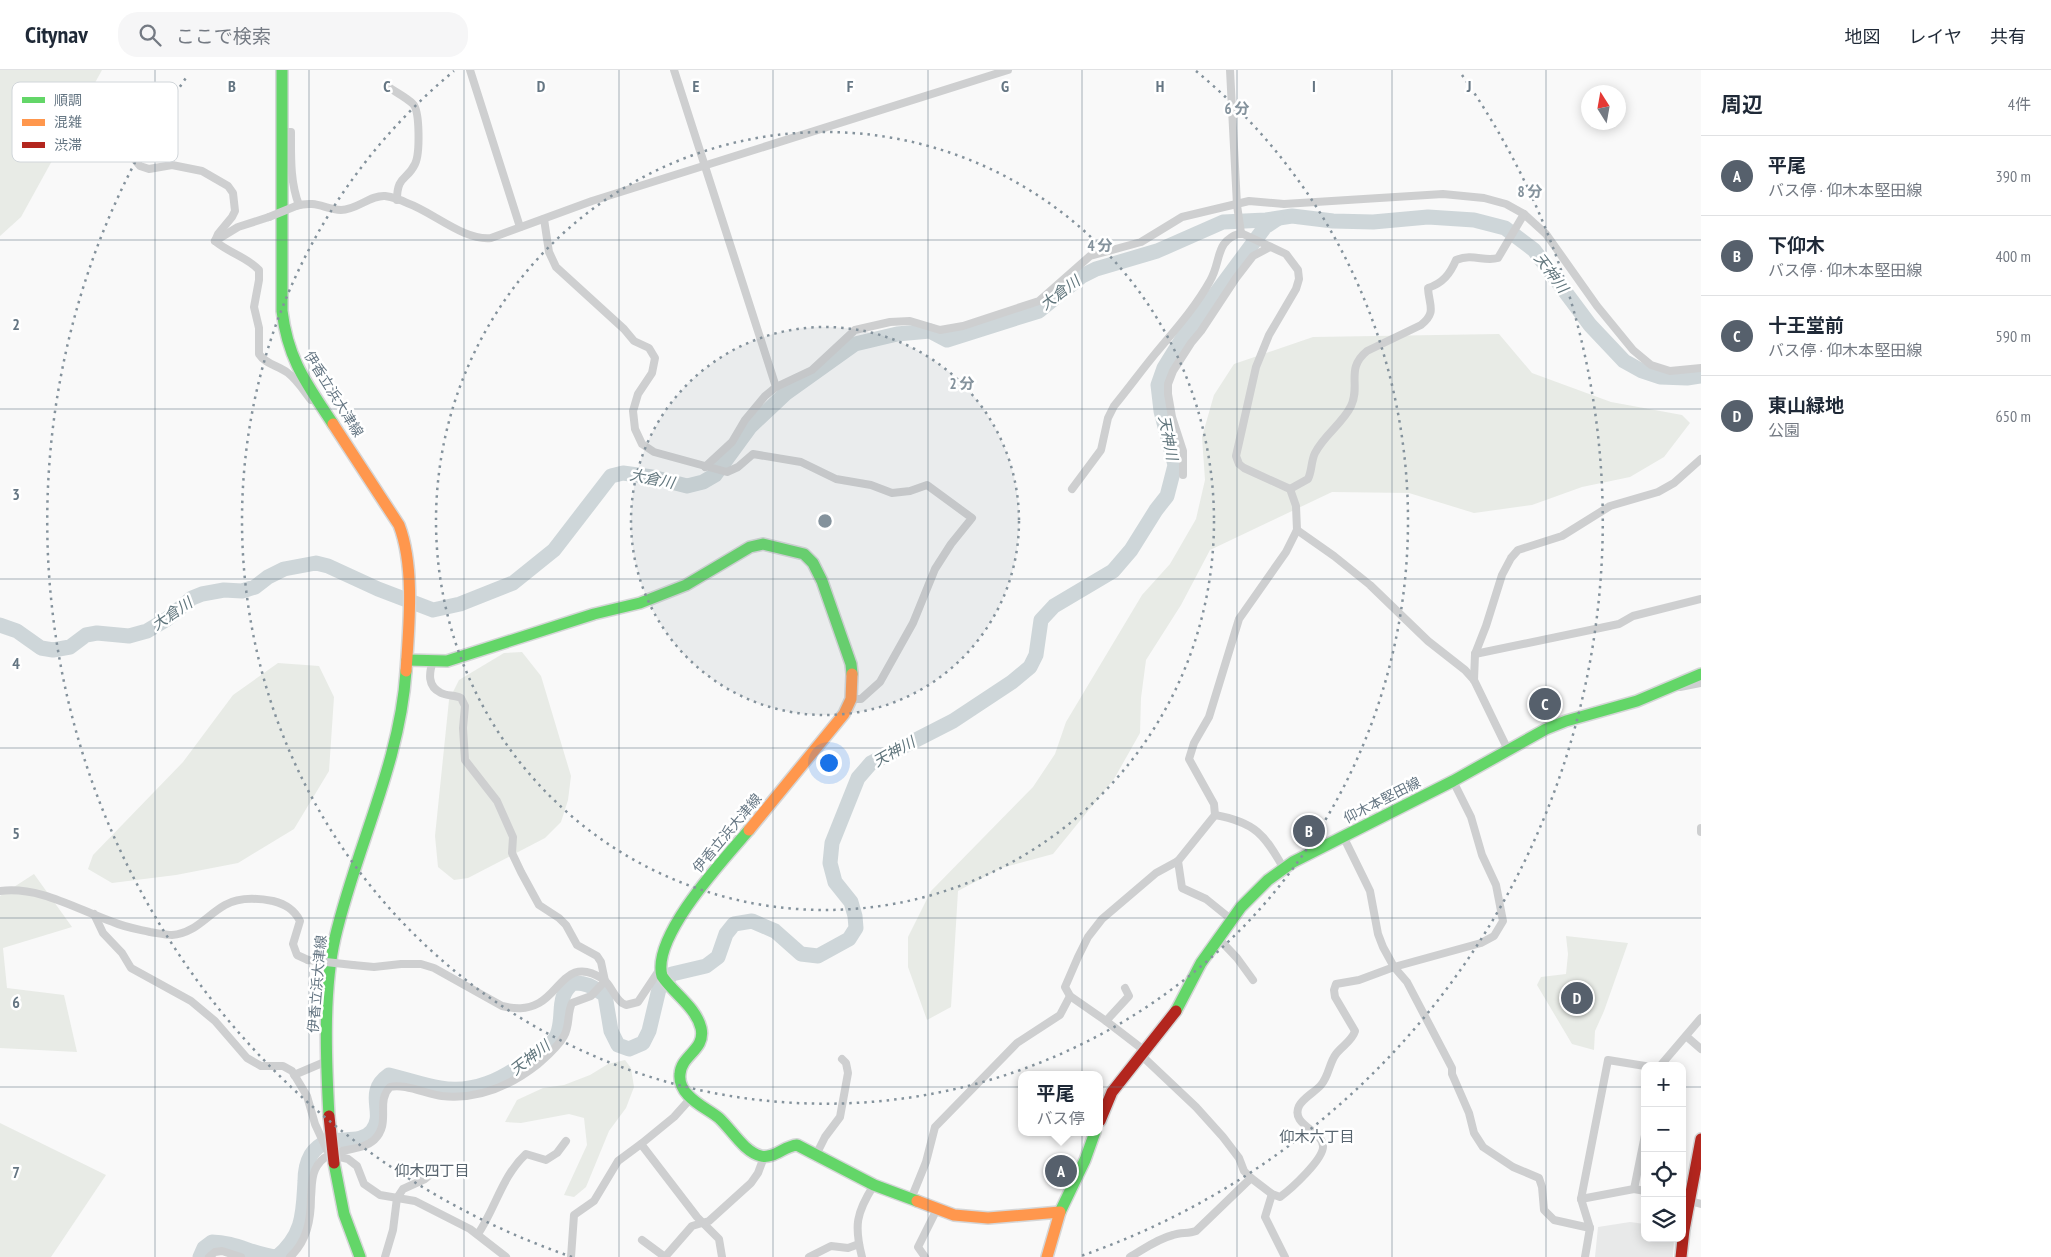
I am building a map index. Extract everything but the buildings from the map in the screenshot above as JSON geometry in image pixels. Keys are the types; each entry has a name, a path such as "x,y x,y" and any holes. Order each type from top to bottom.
{"main road":[{"name":"伊香立浜大津線","path":"282,70 282,311 285,336 299,372 399,525 409,556 407,660 400,724 375,808 346,892 334,942 330,984 327,1061 331,1156 344,1214 360,1257"},
{"name":"伊香立浜大津線","path":"407,660 447,661 594,614 640,604 686,585 750,547 763,544 804,554 813,563 822,581 851,664 853,681 851,700 844,714 702,887 666,944 661,973"},
{"name":"仰木本堅田線","path":"1103,1114 1112,1092 1173,1016 1201,963 1241,908 1268,880 1343,836 1453,781 1552,726 1637,701 1701,674"},
{"path":"661,973 690,1009 700,1026 702,1036 699,1045 681,1070 682,1085 691,1098 717,1117 753,1153 764,1157 792,1144 797,1145 874,1185 954,1216 979,1218 1060,1212"},
{"path":"1047,1257 1060,1212 1085,1160 1094,1136"},
{"path":"1686,1200 1701,1139"},
{"path":"1681,1257 1682,1242"}],"street":[{"path":"470,70 520,228"},
{"path":"674,70 776,387"},
{"path":"215,241 238,228 298,206 313,203 341,210 353,208 384,196 429,213 474,237 481,239 491,238 592,201 1008,70"},
{"path":"1230,70 1237,205 1242,232"},
{"path":"387,86 414,104 417,112 418,152 416,163 401,180 397,188 397,200"},
{"path":"282,132 291,132 291,172 298,206"},
{"path":"137,162 140,166 149,169 172,165 202,171 222,182 233,193 234,210 232,217 218,234 215,241"},
{"path":"705,467 732,442 756,405 776,387 812,370 855,330 890,322 910,321 940,330 963,326 1039,301 1090,256 1141,242 1182,218 1250,201 1284,204 1443,194 1484,198 1506,204 1524,214 1546,234 1597,306 1633,350 1651,366 1670,371 1701,368"},
{"path":"1290,489 1308,479 1315,453 1351,405 1354,392 1353,373 1360,357 1366,351 1421,325 1427,320 1431,316 1432,308 1428,288 1438,284 1451,273 1456,260 1467,256 1493,260 1498,258 1524,214"},
{"path":"544,219 549,252 556,267 624,329 634,341 649,348 655,358 652,372 638,394 633,411 635,429 642,444 654,452 727,472 738,467 753,454 800,462 836,479 871,484 892,492 910,491 927,485 972,518 935,569 913,623 880,682 861,699 851,700"},
{"path":"1242,232 1286,254 1298,270 1299,279 1296,289 1269,335 1256,367 1236,456 1239,464 1244,468 1290,489 1296,506 1297,530 1286,552 1239,619 1210,717 1194,743 1189,759 1214,804 1215,815 1178,861 1156,872 1102,919 1088,938 1067,978 1065,987 1070,996 1106,1021 1144,1054 1223,1137 1240,1158 1244,1171 1272,1194 1280,1197 1294,1187 1322,1154 1324,1147 1321,1139 1298,1118 1297,1112 1300,1105 1320,1086 1326,1077 1334,1056 1353,1036 1355,1031 1335,996 1336,984 1359,980 1394,967 1481,942 1494,936 1503,921 1496,885 1482,855 1471,817 1453,781"},
{"path":"1072,489 1101,450 1108,418 1114,406 1193,308 1211,280 1221,246 1229,238 1242,232"},
{"path":"215,241 259,270 260,280 254,307 259,328 258,354 267,364 281,368 290,375 311,400 317,399"},
{"path":"1183,475 1183,451 1172,417 1168,384 1173,371 1191,343 1241,271 1253,256 1266,245"},
{"path":"1474,680 1475,654 1502,575 1511,558 1518,550 1562,536 1610,506 1658,492 1674,483 1701,459"},
{"path":"1297,530 1370,585 1428,641 1465,670 1474,680 1508,750"},
{"path":"1475,654 1619,624 1633,616 1701,599"},
{"path":"290,1257 302,1242 308,1227 312,1182 315,1170 322,1160 343,1149 362,1147 378,1136 384,1124 384,1093 390,1087 398,1086 437,1095 466,1096 497,1090 517,1080 557,1046 564,1036 572,1003 591,996 603,983 601,962 597,956 577,945 566,925 539,905 512,853 513,837 497,802 465,760 463,728 465,706 461,698 442,694 431,685 429,676 433,661"},
{"path":"1668,689 1701,683"},
{"path":"1215,815 1231,818 1253,828 1269,842 1284,869"},
{"path":"1343,836 1370,891 1378,934 1383,947 1394,967 1407,982 1452,1068 1460,1095 1469,1113 1474,1133 1483,1146 1513,1167 1540,1178 1544,1210 1554,1220 1590,1228"},
{"path":"1178,861 1182,888 1206,899 1232,920"},
{"path":"0,890 37,892 134,929 173,935 183,934 194,928 226,905 249,899 269,900 295,911 300,920 293,944 298,955 308,960 374,967 421,964 434,968 502,1006 514,1009 523,1009 541,1002 564,978 573,973 594,974 622,1003 633,1004 638,1002 661,973"},
{"path":"94,914 103,934 122,953 131,968 190,1001 215,1021 247,1058 261,1066 283,1066 294,1074 307,1096 315,1124 331,1156"},
{"path":"1219,939 1237,958 1252,980"},
{"path":"1106,1021 1129,996 1125,988"},
{"path":"911,1199 926,1162 935,1127 1016,1043 1060,1015 1070,996"},
{"path":"1663,1062 1701,1018"},
{"path":"1686,1036 1701,1049"},
{"path":"816,1155 825,1136 840,1117 848,1073 846,1063 842,1059"},
{"path":"1584,1257 1590,1228 1581,1199 1608,1060 1641,1065"},
{"path":"294,1074 327,1061"},
{"path":"571,1257 574,1215 594,1201 618,1161 674,1117 691,1098"},
{"path":"478,1234 488,1219 514,1166 526,1154 546,1160 557,1153 566,1141"},
{"path":"641,1144 703,1223 719,1239 722,1257"},
{"path":"1634,1189 1642,1152"},
{"path":"331,1156 348,1158 357,1166 364,1184 380,1195 415,1201 478,1234 506,1257"},
{"path":"642,1240 665,1257 692,1226 709,1221 751,1183 758,1173 764,1157"},
{"path":"385,1257 393,1230 396,1198 403,1189 425,1179 431,1174"},
{"path":"1130,1257 1162,1238 1175,1234 1187,1235 1196,1231 1251,1178"},
{"path":"862,1257 858,1244 857,1220 874,1185"},
{"path":"1581,1199 1634,1189 1641,1190"},
{"path":"1272,1194 1265,1217 1285,1257"},
{"path":"1686,1200 1701,1204"},
{"path":"924,1257 918,1247 937,1209"},
{"path":"809,1257 831,1246 848,1248 858,1244"},
{"path":"209,1257 215,1252 222,1252 241,1257"}],"shaded area":[{"path":"0,70 102,70 95,82 12,82 12,162 51,162 21,217 0,236"},
{"path":"1499,334 1532,373 1611,402 1682,415 1690,423 1664,457 1630,477 1582,487 1532,505 1474,513 1409,493 1332,492 1210,550 1181,605 1146,660 1141,698 1140,733 1114,779 1053,854 1001,868 958,891 951,1007 927,1020 908,967 908,937 931,891 1033,787 1055,754 1066,722 1142,595 1170,564 1196,519 1205,480 1202,437 1214,395 1234,364 1313,337"},
{"path":"522,652 541,676 571,776 568,800 561,822 545,838 468,878 454,880 438,867 435,836 449,700 459,680 504,653"},
{"path":"278,663 319,666 334,697 329,771 294,829 238,863 176,875 112,883 88,869 93,855 183,762 233,695"},
{"path":"34,874 72,927 3,948 7,988 64,995 77,1052 0,1048 0,896"},
{"path":"1566,936 1628,943 1595,1031 1594,1050 1572,1044 1537,985 1541,977 1566,974 1568,954"},
{"path":"625,1060 631,1068 634,1087 626,1108 609,1131 586,1187 574,1197 564,1195 587,1145 584,1118 569,1114 521,1123 505,1122 517,1100 543,1088 564,1085 590,1075 608,1064"},
{"path":"0,1123 106,1175 51,1257 0,1257"},
{"path":"1630,1222 1641,1223 1641,1242 1674,1242 1673,1257 1595,1257 1598,1227"}],"waterway":[{"name":"大倉川","path":"0,625 17,631 41,648 53,650 70,647 86,635 97,633 129,636 147,631 167,619 192,598 202,594 224,590 242,591 255,587 268,577 284,569 316,563 328,566 378,589 433,610 460,604 513,583 554,550 611,476 623,473 652,477 687,486 703,482 715,475 750,427 785,394 855,344 897,334 930,331 947,340 1039,311 1082,276 1096,269 1157,251 1223,222 1266,220 1292,216 1333,221 1373,222 1428,217 1474,220 1505,228 1534,250 1590,325 1624,361 1642,371 1660,377 1687,378 1701,376"},
{"name":"天神川","path":"200,1257 204,1248 212,1242 229,1244 260,1254 277,1257 286,1248 297,1231 304,1203 306,1171 311,1155 318,1147 325,1143 358,1139 372,1131 376,1124 376,1096 381,1082 389,1075 434,1087 465,1089 498,1079 548,1047 557,1035 564,994 573,983 586,985 605,995 611,1031 618,1045 629,1049 643,1043 649,1031 659,989 672,974 706,966 718,957 726,934 734,924 752,921 775,931 801,954 818,956 849,939 856,928 855,916 851,902 835,882 830,863 832,843 858,778 871,763 953,721 1012,682 1030,667 1036,655 1041,620 1054,606 1113,571 1131,550 1167,496 1175,465 1161,411 1158,385 1164,368 1182,339 1265,227 1277,219"}],"traffic: fast":[{"path":"282,70 282,311 294,358 307,384 333,424"},
{"path":"407,660 447,661 594,614 640,603 686,585 750,547 763,544 804,554 813,563 822,581 851,664 852,674"},
{"path":"329,1116 326,1026 331,959 344,904 395,739 406,671"},
{"path":"1176,1011 1201,963 1241,907 1268,880 1293,862 1453,781 1546,729 1566,721 1637,701 1701,674"},
{"path":"749,830 692,899 667,941 662,960 662,976 694,1013 701,1028 702,1036 700,1042 681,1067 680,1077 682,1086 692,1099 719,1118 755,1154 770,1156 797,1145 874,1185 917,1201"},
{"path":"1060,1212 1085,1160 1094,1136"},
{"path":"334,1163 344,1214 360,1257"}],"traffic: slow":[{"path":"333,424 399,525 404,541 410,597 406,671"},
{"path":"749,830 844,714 851,699 852,674"},
{"path":"917,1201 954,1215 988,1218 1060,1212 1047,1257"}],"traffic: jam":[{"path":"1103,1114 1112,1092 1176,1011"},
{"path":"329,1116 334,1163"},
{"path":"1681,1257 1684,1230 1701,1139"}],"place":[{"name":"十王堂前","path":"1545,704"},
{"name":"下仰木","path":"1309,831"},
{"name":"東山緑地","path":"1577,998"},
{"name":"平尾","path":"1061,1171"}],"district":[{"name":"仰木六丁目","path":"1317,1137"},
{"name":"仰木四丁目","path":"432,1171"}]}
